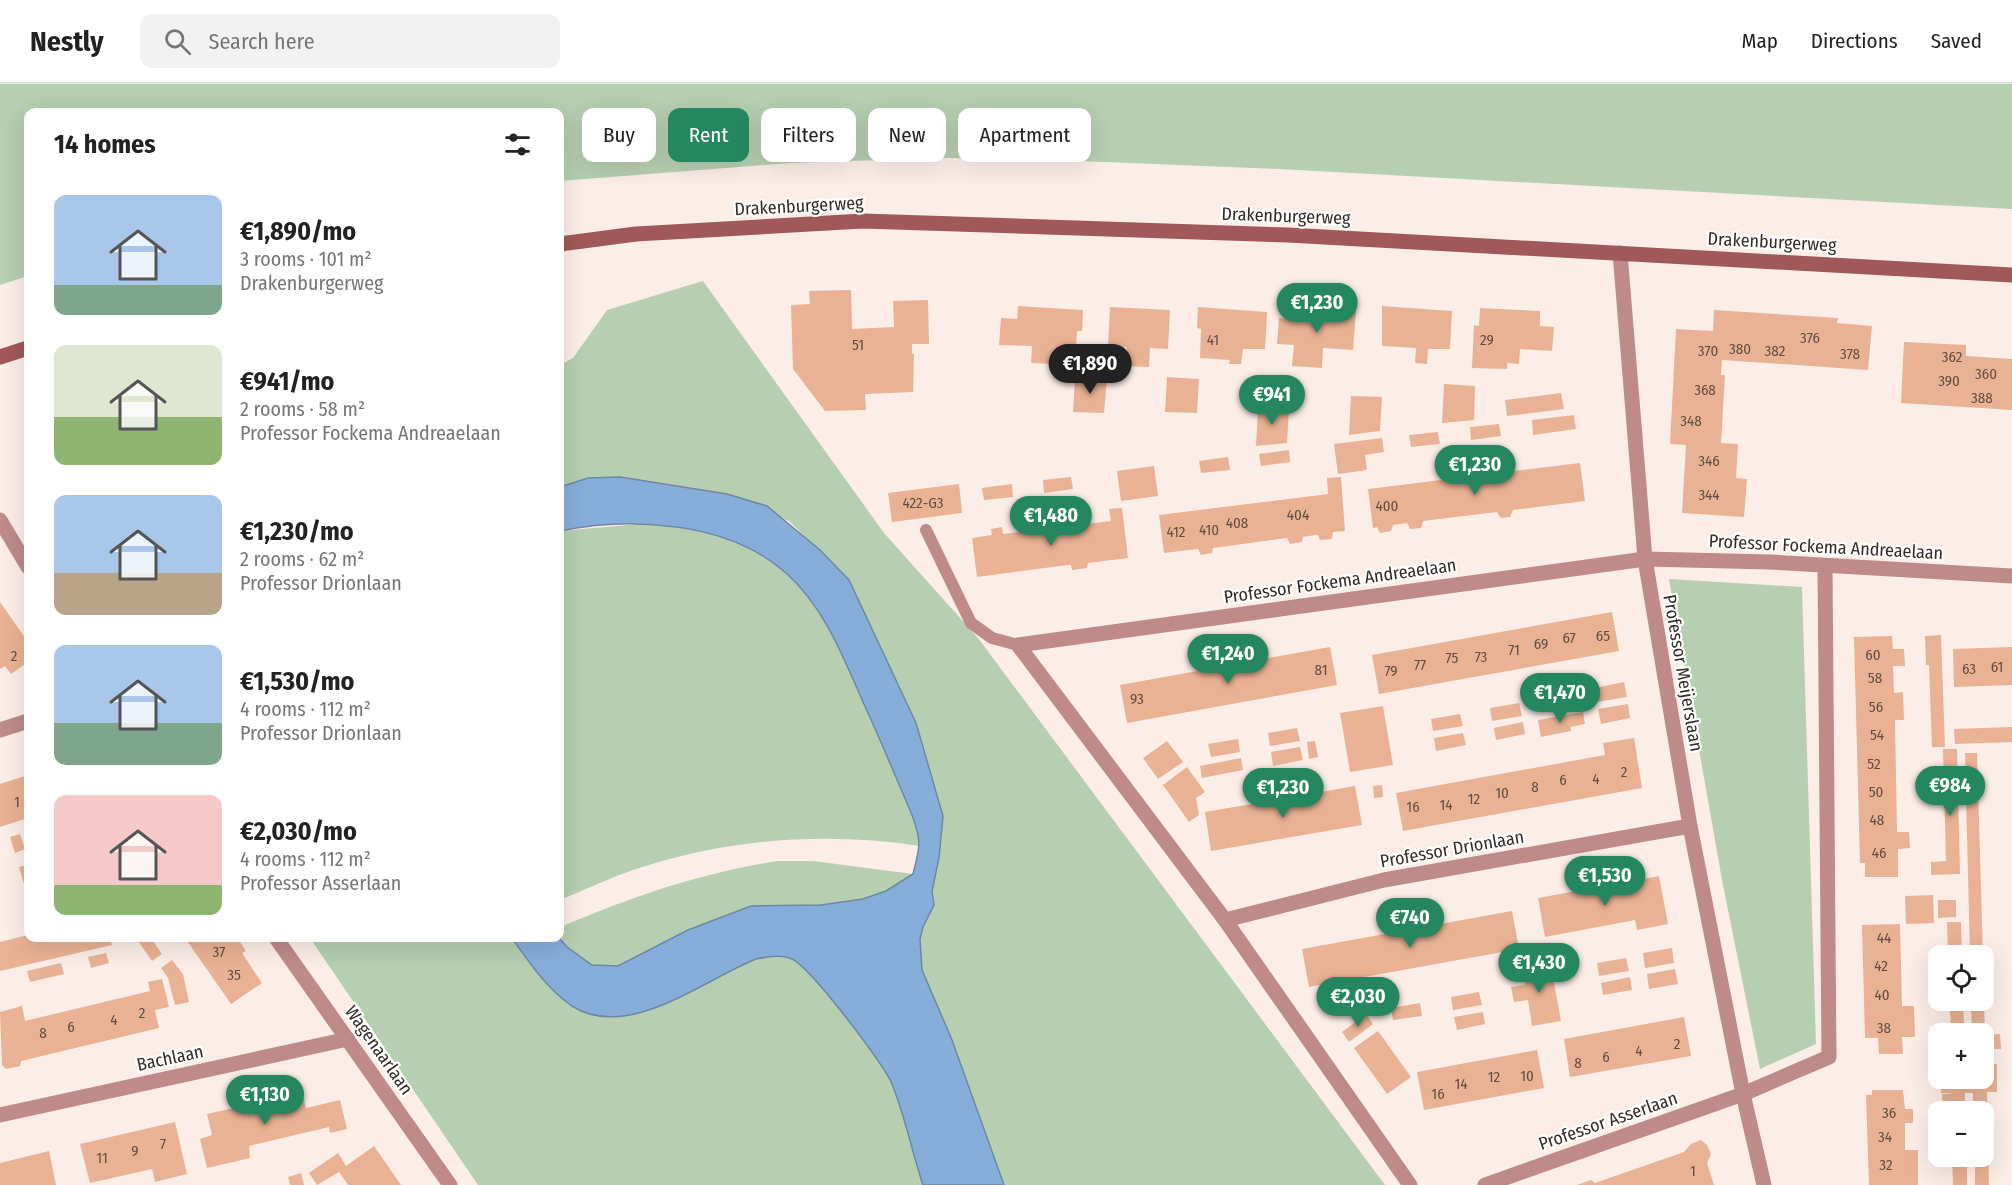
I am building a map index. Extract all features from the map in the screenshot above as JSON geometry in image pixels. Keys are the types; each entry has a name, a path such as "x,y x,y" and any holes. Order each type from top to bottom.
{"main road":[{"name":"Drakenburgerweg","path":"564,243 636,234 863,221 1288,235 2012,275"},
{"path":"0,357 24,349"}],"street":[{"name":"Professor Meijerslaan","path":"1620,253 1645,559 1690,826 1743,1094 1764,1185"},
{"path":"0,520 24,560"},
{"name":"Professor Fockema Andreaelaan","path":"1018,645 1645,559 2012,576"},
{"path":"1743,1094 1829,1056 1825,566"},
{"path":"1018,645 1225,920 1410,1185"},
{"path":"0,730 24,722"},
{"name":"Professor Drionlaan","path":"1225,920 1384,880 1690,826"},
{"name":"Wagenaarlaan","path":"279,942 450,1185"},
{"name":"Bachlaan","path":"0,1115 348,1039"},
{"name":"Professor Asserlaan","path":"1485,1185 1743,1094"}],"lane":[{"path":"926,530 971,623 992,638 1018,645"}],"green space":[{"path":"0,84 2012,84 2012,209 1279,169 1091,161 1091,108 958,108 958,158 946,158 946,108 868,108 868,160 856,161 856,108 761,108 761,162 822,162 564,181 564,108 24,108 24,277 0,285"},
{"path":"703,281 884,533 978,638 1385,1185 1004,1185 952,1040 922,970 920,939 934,905 932,891 939,858 943,816 916,723 849,580 789,521 727,494 588,478 564,486 564,363 573,358 607,310"},
{"path":"640,524 679,528 717,536 735,543 753,551 785,573 811,600 840,650 912,815 921,838 920,846 852,839 749,843 649,865 564,898 564,531"},
{"path":"1669,579 1802,587 1816,1044 1760,1069 1722,880"},
{"path":"777,861 813,861 913,874 886,891 863,899 821,905 751,906 688,930 618,966 592,966 563,942 564,925 640,896 693,879"},
{"path":"313,942 515,942 551,988 577,1006 603,1014 629,1014 654,1007 756,959 788,957 814,979 862,1038 886,1073 901,1109 923,1185 478,1185"}],"water":[{"path":"620,477 727,494 767,506 820,550 849,580 916,723 943,816 939,858 932,891 934,905 920,939 922,970 952,1040 1004,1185 923,1185 901,1109 886,1073 862,1038 814,979 788,957 756,959 666,1004 617,1017 594,1015 572,1006 554,992 515,942 563,942 592,965 618,966 688,930 751,906 821,905 863,899 886,891 913,874 917,857 919,838 912,815 882,744 831,633 799,586 763,556 737,543 708,533 648,524 588,526 564,530 564,486 588,478"}],"building":[{"path":"851,290 852,329 894,327 893,301 928,300 929,344 912,344 913,392 865,394 866,410 825,411 793,369 791,305 810,304 809,291"},
{"path":"1018,306 1083,310 1082,331 1077,331 1076,348 1058,347 1056,364 1031,363 1032,346 999,345 1001,318 1017,319"},
{"path":"1382,306 1452,311 1450,349 1428,349 1427,364 1415,363 1416,348 1382,346"},
{"path":"1110,307 1170,310 1168,349 1150,348 1149,367 1126,366 1127,347 1108,346"},
{"path":"1198,307 1267,312 1265,349 1243,349 1241,364 1229,364 1230,360 1200,358 1201,329 1197,328"},
{"path":"1296,307 1356,311 1353,350 1323,348 1322,368 1292,366 1294,345 1277,344 1279,318 1295,319"},
{"path":"1480,308 1540,311 1540,326 1554,327 1552,351 1520,349 1519,364 1507,363 1507,369 1472,368 1474,325 1479,326"},
{"path":"1714,310 1838,318 1837,323 1872,326 1868,370 1722,360 1721,375 1725,375 1721,443 1738,444 1736,478 1747,479 1744,517 1682,513 1686,445 1670,444 1676,329 1713,331"},
{"path":"1904,342 1966,345 1966,356 2012,359 2012,410 1901,403"},
{"path":"1075,377 1107,378 1104,413 1073,412"},
{"path":"1167,377 1199,379 1197,413 1165,412"},
{"path":"1444,384 1475,386 1474,420 1442,423"},
{"path":"1561,393 1564,409 1507,416 1505,400"},
{"path":"1351,396 1382,397 1380,431 1349,435"},
{"path":"1258,407 1289,409 1287,443 1256,446"},
{"path":"1574,415 1576,429 1533,435 1532,420"},
{"path":"1499,424 1501,436 1471,440 1470,427"},
{"path":"1438,432 1440,444 1411,447 1409,435"},
{"path":"1382,438 1384,452 1365,455 1367,470 1338,474 1334,444"},
{"path":"1289,450 1290,462 1261,466 1259,454"},
{"path":"1228,457 1230,470 1201,473 1199,461"},
{"path":"1580,463 1585,501 1513,510 1510,517 1501,518 1497,512 1423,521 1421,528 1410,529 1407,523 1393,525 1391,531 1380,533 1377,527 1373,528 1368,489"},
{"path":"1154,466 1158,496 1121,501 1117,471"},
{"path":"1071,477 1073,489 1044,493 1043,480"},
{"path":"1341,477 1345,531 1333,532 1332,539 1320,540 1318,535 1315,535 1303,537 1302,542 1290,544 1287,538 1213,548 1212,553 1201,555 1198,549 1164,553 1159,515 1328,494 1327,478"},
{"path":"959,484 962,513 892,522 888,493"},
{"path":"1012,484 1013,497 984,500 982,488"},
{"path":"1122,508 1128,558 1088,563 1087,568 1072,570 1071,565 1068,565 977,577 972,538 992,535 991,529 1002,527 1003,534 1111,521 1109,509"},
{"path":"0,602 24,636 24,665 11,674 5,666 0,669"},
{"path":"1612,612 1619,651 1379,694 1372,655"},
{"path":"1941,635 1945,747 1932,747 1929,665 1926,665 1925,636"},
{"path":"1892,636 1893,649 1904,649 1905,666 1893,666 1894,693 1903,692 1904,720 1895,720 1897,832 1909,832 1910,848 1898,849 1898,877 1865,877 1865,863 1860,863 1854,637"},
{"path":"1330,647 1337,685 1127,723 1120,685"},
{"path":"2012,647 2012,685 1954,687 1953,649"},
{"path":"1624,682 1627,697 1597,702 1595,688"},
{"path":"1579,693 1581,705 1552,710 1550,698"},
{"path":"1519,703 1522,716 1492,721 1490,708"},
{"path":"1628,704 1630,718 1601,724 1598,709"},
{"path":"1383,706 1393,765 1350,772 1340,713"},
{"path":"1583,712 1585,724 1570,727 1571,731 1541,737 1538,720"},
{"path":"1460,714 1463,726 1433,731 1431,719"},
{"path":"1523,722 1525,734 1496,740 1494,728"},
{"path":"2012,727 2012,742 1955,744 1954,729"},
{"path":"1297,728 1300,741 1270,746 1268,733"},
{"path":"1463,733 1466,745 1436,751 1434,738"},
{"path":"1634,738 1642,788 1403,831 1396,793 1605,755 1603,743"},
{"path":"1238,739 1240,752 1211,757 1208,744"},
{"path":"1167,741 1183,762 1158,779 1143,758"},
{"path":"1315,741 1318,757 1309,759 1307,742"},
{"path":"1300,747 1303,760 1273,766 1271,752"},
{"path":"1943,749 1957,749 1960,874 1931,875 1931,862 1946,861"},
{"path":"1965,753 1977,753 1983,945 1970,945"},
{"path":"1241,758 1243,770 1202,778 1200,766"},
{"path":"1187,767 1205,792 1196,798 1199,815 1189,822 1163,785"},
{"path":"24,776 24,819 0,827 0,784"},
{"path":"1382,785 1383,797 1374,798 1373,786"},
{"path":"1355,786 1362,825 1211,851 1205,812"},
{"path":"20,834 24,849 15,853 10,837"},
{"path":"24,866 24,884 19,867"},
{"path":"1659,876 1668,924 1637,930 1635,920 1545,937 1538,898"},
{"path":"1933,895 1934,923 1906,924 1905,896"},
{"path":"1938,900 1956,900 1956,917 1938,918"},
{"path":"1512,911 1519,949 1309,987 1302,949"},
{"path":"1947,922 1961,922 1962,945 1948,945"},
{"path":"1900,924 1902,1006 1914,1006 1915,1037 1902,1037 1903,1054 1879,1054 1878,1038 1865,1038 1862,925"},
{"path":"24,936 24,942 111,942 112,945 0,971 0,942"},
{"path":"139,942 154,942 162,954 152,961"},
{"path":"188,942 240,942 246,951 242,953 262,983 231,1004"},
{"path":"1672,948 1674,963 1645,968 1643,953"},
{"path":"106,953 109,963 91,968 88,957"},
{"path":"1626,958 1629,971 1599,976 1597,963"},
{"path":"172,960 183,974 189,1002 175,1005 168,978 161,968"},
{"path":"1550,961 1561,1021 1532,1026 1528,1000 1514,1002 1511,987 1525,985 1522,966"},
{"path":"61,963 64,974 30,982 27,971"},
{"path":"1675,969 1678,984 1649,989 1647,974"},
{"path":"1630,977 1632,990 1603,995 1601,983"},
{"path":"162,979 169,1007 155,1010 159,1028 21,1061 20,1066 6,1069 2,1065 0,1012 22,1006 25,1021 150,991 148,982"},
{"path":"1479,992 1482,1005 1453,1010 1451,997"},
{"path":"1420,1003 1422,1016 1393,1020 1391,1008"},
{"path":"1950,1011 1963,1011 1964,1023 1951,1023"},
{"path":"1971,1011 1984,1011 1985,1023 1972,1023"},
{"path":"1483,1012 1485,1024 1457,1030 1454,1017"},
{"path":"1366,1014 1373,1024 1349,1042 1342,1032"},
{"path":"1684,1017 1691,1056 1570,1077 1564,1039"},
{"path":"1378,1031 1411,1077 1387,1094 1354,1048"},
{"path":"1994,1034 2000,1034 2001,1049 1994,1049"},
{"path":"1537,1050 1544,1088 1424,1110 1417,1072"},
{"path":"1994,1064 1997,1064 1997,1092 1987,1092 1987,1101 1973,1101 1973,1093 1965,1093 1965,1101 1942,1101 1942,1094 1956,1093 1941,1093 1941,1089 1994,1089"},
{"path":"1872,1090 1903,1090 1905,1109 1913,1109 1913,1123 1905,1123 1905,1150 1918,1150 1918,1185 1869,1185 1866,1095 1872,1095"},
{"path":"302,1092 306,1108 340,1100 347,1129 330,1133 329,1127 249,1146 250,1158 207,1168 200,1139 212,1135 207,1114"},
{"path":"175,1122 187,1174 155,1182 152,1169 90,1183 80,1144"},
{"path":"1701,1140 1707,1145 1711,1154 1707,1163 1714,1185 1577,1185 1591,1180 1595,1183 1684,1152 1691,1144"},
{"path":"374,1146 401,1185 348,1185 339,1172 317,1185 309,1173 338,1153 346,1166"},
{"path":"49,1151 56,1185 0,1185 0,1163"},
{"path":"1952,1167 1967,1167 1967,1185 1953,1185"},
{"path":"1975,1167 1989,1167 1989,1185 1975,1185"},
{"path":"301,1173 304,1185 290,1185 288,1177"}]}
